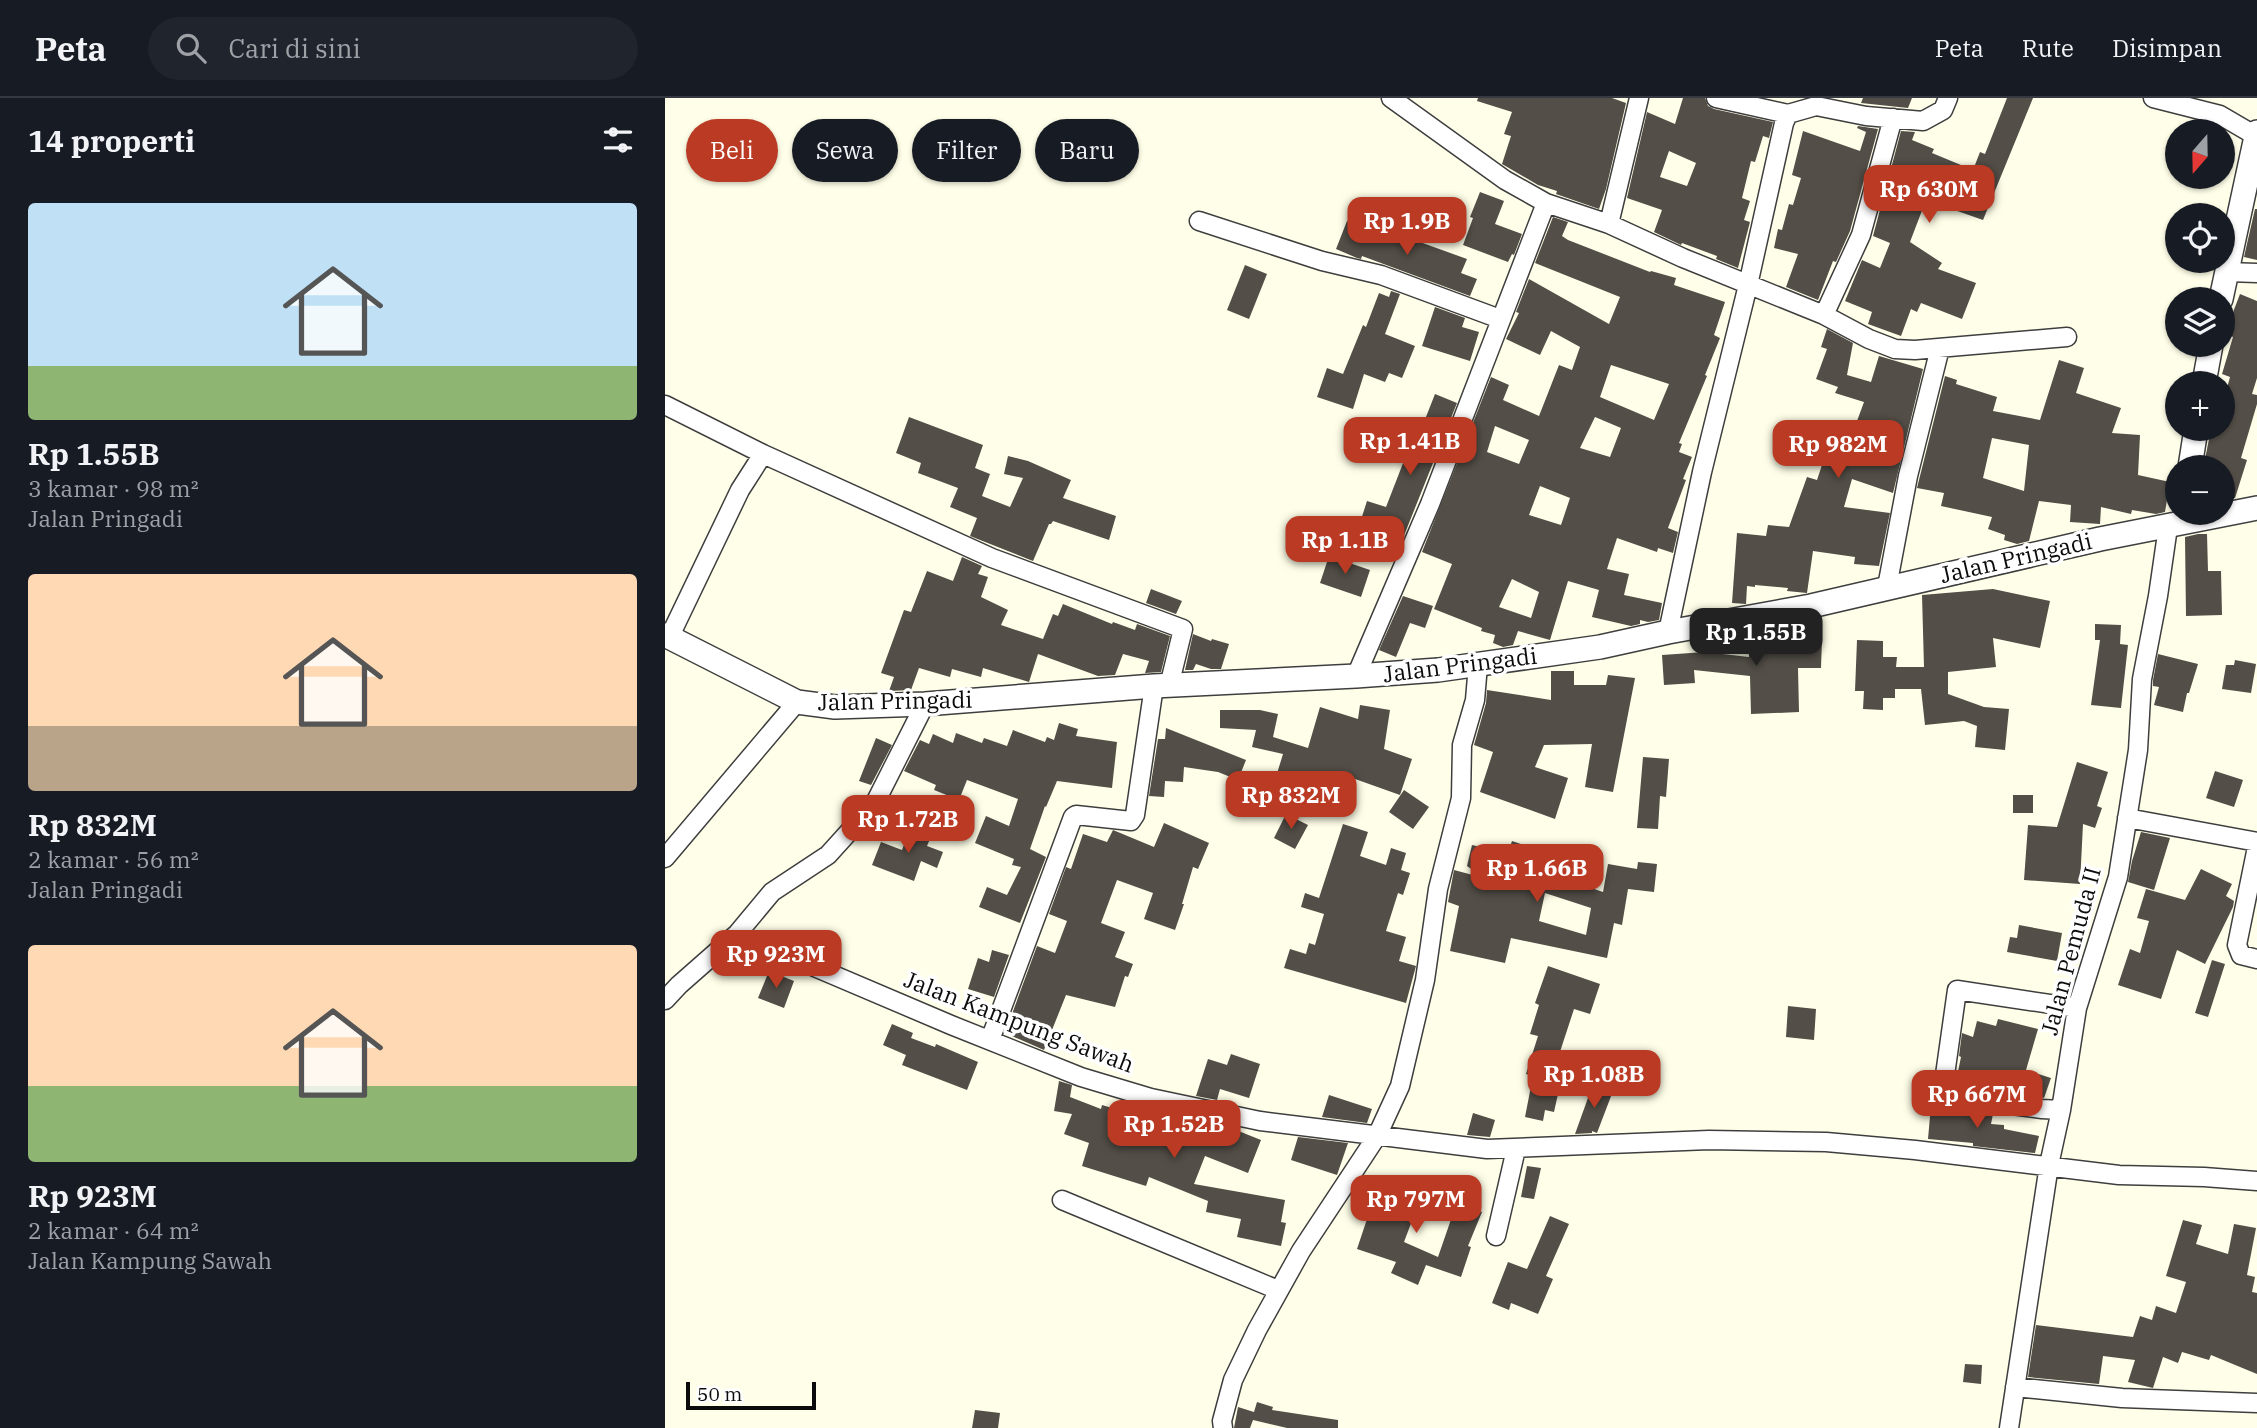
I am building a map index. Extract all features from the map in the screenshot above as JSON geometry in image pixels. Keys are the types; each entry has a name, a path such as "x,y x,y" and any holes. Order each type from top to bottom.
{"street":[{"path":"1391,98 1505,180 1546,203 1609,223 1748,285 1824,315 1869,340 1895,349 1915,350 2067,337"},
{"path":"1609,223 1639,98"},
{"path":"1716,98 1788,114 1816,106 1866,116 1923,121 1943,110 1948,98"},
{"path":"2153,98 2220,115 2256,134 2235,233"},
{"path":"1668,632 1720,394 1788,114"},
{"path":"1824,315 1861,235 1893,118"},
{"path":"1356,676 1430,504 1546,203"},
{"path":"1199,221 1322,261 1381,275 1500,319"},
{"path":"2235,272 2257,273"},
{"path":"1887,587 1908,476 1940,348"},
{"path":"665,405 763,454 992,558 1183,629 1162,686 1135,815 1131,821 1076,815 1073,817 990,1040"},
{"path":"667,636 740,490 763,454"},
{"name":"Jalan Pringadi","path":"2235,511 2257,508"},
{"name":"Jalan Pringadi","path":"667,636 797,702 835,707 925,704 1162,686 1356,676 1478,665 1599,647 1811,606 2165,524"},
{"name":"Jalan Pemuda II","path":"2009,1428 2049,1165 2077,1009 2117,877 2138,750 2143,680 2158,596 2179,525"},
{"path":"1223,1428 1222,1421 1233,1380 1278,1290 1377,1136 1400,1086 1425,980 1437,889 1461,798 1462,745 1475,700 1478,665"},
{"path":"665,858 797,702"},
{"path":"665,1000 737,934 772,891 828,855 875,803 925,704"},
{"path":"2127,818 2257,844 2237,945 2241,955 2257,959"},
{"name":"Jalan Kampung Sawah","path":"737,934 1080,1077 1150,1098 1260,1121 1487,1149 1709,1140 1826,1142 2049,1165 2119,1175 2257,1181"},
{"path":"2061,1110 1942,1096 1958,990 2077,1009"},
{"path":"1496,1236 1516,1149"},
{"path":"1062,1200 1278,1290"},
{"path":"2015,1387 2122,1398 2257,1403"}],"building":[{"path":"1478,98 1612,98 1626,103 1599,209 1556,194 1557,191 1538,185 1502,164 1511,136 1504,134 1512,112 1477,101"},
{"path":"1683,98 1705,98 1708,106 1714,109 1773,122 1769,138 1763,136 1755,162 1751,161 1742,198 1750,201 1744,220 1750,222 1738,268 1716,259 1717,256 1682,243 1681,245 1654,232 1662,210 1627,198 1647,112 1675,124","holes":["1669,151 1696,163 1687,186 1660,177"]},
{"path":"1863,98 1912,98 1908,108 1861,103"},
{"path":"2007,98 2033,98 1983,220 1926,200 1910,242 1942,263 1938,269 1976,283 1962,319 1921,303 1917,312 1911,309 1901,336 1868,324 1872,312 1845,301 1862,260 1880,268 1890,243 1873,236 1901,131 1915,132 1912,140 1934,149 1932,153 1973,170 1980,152 1985,154"},
{"path":"1857,128 1878,129 1850,231 1836,262 1833,261 1818,300 1786,287 1798,254 1774,248 1778,229 1782,230 1789,204 1793,205 1801,178 1792,175 1803,131 1860,151 1866,132"},
{"path":"1480,192 1504,201 1495,224 1522,234 1514,255 1512,254 1508,262 1463,245"},
{"path":"2257,209 2257,260 2244,257"},
{"path":"1553,217 1568,222 1562,236 1568,240 1650,272 1676,278 1674,285 1725,302 1714,335 1720,338 1679,443 1682,444 1679,452 1692,457 1668,528 1678,532 1673,553 1658,548 1657,552 1617,538 1607,569 1629,574 1624,595 1662,603 1659,620 1640,620 1640,624 1631,626 1592,617 1599,590 1568,581 1550,640 1518,631 1513,645 1503,647 1493,643 1495,635 1434,609 1452,564 1422,552 1491,377 1509,385 1503,400 1539,416 1559,365 1572,370 1580,347 1551,331 1540,355 1506,339 1519,313 1516,312 1529,279 1609,324 1620,297 1535,263","holes":["1611,365 1669,384 1654,420 1600,397","1595,417 1621,428 1610,457 1580,448","1495,426 1529,440 1519,464 1487,452","1540,486 1570,498 1561,525 1529,515","1512,579 1539,592 1531,618 1499,607"]},
{"path":"1347,221 1379,233 1381,228 1467,259 1461,273 1477,279 1470,296 1336,249"},
{"path":"1245,265 1267,274 1249,319 1227,310"},
{"path":"1391,291 1400,294 1385,334 1415,346 1402,378 1389,373 1385,382 1364,374 1353,409 1317,397 1327,368 1343,374 1379,293 1389,297"},
{"path":"2240,294 2257,301 2257,378 2252,394 2257,395 2257,404 2241,458 2247,460 2235,498 2235,455 2206,455 2209,441 2235,441 2235,371 2223,371 2227,357 2235,357 2235,307"},
{"path":"1435,307 1465,318 1462,327 1479,332 1470,361 1422,346"},
{"path":"1827,329 1853,343 1847,375 1871,382 1879,356 1923,369 1893,493 1852,479 1844,507 1890,513 1879,566 1854,564 1855,557 1813,551 1807,593 1787,591 1788,588 1747,586 1746,604 1732,603 1737,533 1766,536 1768,525 1789,527 1807,477 1817,480 1835,426 1853,432 1864,402 1835,393 1838,387 1816,379 1827,349 1821,347"},
{"path":"2059,360 2084,368 2076,393 2121,408 2112,433 2140,435 2138,475 2165,481 2165,512 2156,514 2132,510 2131,514 2101,507 2100,524 2070,522 2071,505 2039,501 2029,541 2017,544 2004,540 2005,535 1988,529 1992,517 1941,506 1944,493 1917,488 1945,376 1957,380 1956,384 1997,397 1993,411 2040,420","holes":["1992,438 2029,445 2024,491 1983,478"]},
{"path":"1435,394 1457,403 1401,543 1358,529 1367,501 1386,507 1407,453 1411,455"},
{"path":"909,417 983,445 975,468 990,474 982,496 1010,507 1023,478 1004,474 1008,456 1028,461 1071,480 1063,498 1116,516 1109,540 1053,521 1049,524 1033,561 970,536 977,518 950,507 958,488 918,473 921,463 896,453"},
{"path":"2207,534 2208,571 2221,571 2222,615 2186,616 2185,537"},
{"path":"1329,556 1370,570 1361,597 1320,583"},
{"path":"962,557 982,566 978,574 988,577 981,597 1008,610 1001,625 1043,639 1053,614 1058,616 1063,604 1112,624 1113,622 1135,630 1137,624 1170,636 1161,672 1145,673 1149,661 1123,654 1115,675 1098,676 1038,654 1029,682 983,668 981,677 952,669 950,677 919,668 911,690 889,691 894,677 881,673 904,610 911,612 927,571 953,581"},
{"path":"1151,589 1182,601 1176,614 1146,603"},
{"path":"1993,589 2050,601 2040,648 1993,638 1996,667 1948,672 1948,694 1984,707 2009,709 2005,750 1975,747 1977,726 1964,721 1925,725 1921,689 1895,689 1895,698 1883,698 1883,710 1863,709 1864,691 1855,691 1857,640 1883,641 1883,657 1897,657 1896,667 1924,667 1922,595"},
{"path":"1403,596 1433,606 1425,628 1410,623 1396,657 1379,650"},
{"path":"1796,623 1797,639 1822,639 1821,668 1798,668 1799,712 1751,714 1750,676 1694,670 1695,683 1664,685 1662,655 1705,652 1749,657 1749,639 1770,638 1770,628"},
{"path":"2095,624 2121,625 2120,644 2128,645 2121,708 2091,705 2100,640 2095,640"},
{"path":"1193,634 1229,644 1221,669 1196,664 1193,670 1185,670"},
{"path":"2158,654 2198,664 2183,712 2154,705 2159,687 2153,686"},
{"path":"2235,660 2256,664 2251,693 2222,689 2226,665 2234,665"},
{"path":"1551,671 1574,671 1574,685 1606,685 1608,675 1635,678 1613,792 1585,787 1592,744 1544,745 1535,767 1568,778 1555,819 1480,792 1493,752 1474,745 1487,690 1551,700"},
{"path":"1360,705 1390,710 1384,749 1412,759 1400,795 1341,774 1337,786 1308,777 1304,789 1275,780 1283,754 1252,747 1256,730 1220,728 1220,710 1260,710 1278,714 1273,737 1308,748 1320,707 1358,719"},
{"path":"1059,723 1078,729 1076,736 1117,742 1112,788 1057,781 1030,849 1046,857 1020,923 979,907 987,887 1007,895 1021,867 1012,865 1014,859 975,843 986,816 1009,826 1018,799 967,780 959,800 934,790 936,785 904,771 920,740 929,744 933,734 953,743 956,733 982,743 984,738 1007,746 1013,730 1045,742 1047,737 1054,740"},
{"path":"1166,728 1246,760 1238,780 1218,772 1184,767 1183,782 1165,781 1164,797 1149,796 1158,739 1165,739"},
{"path":"876,738 892,745 871,785 859,781"},
{"path":"1643,757 1669,759 1666,797 1660,796 1658,829 1637,828"},
{"path":"2077,762 2108,772 2097,806 2102,808 2095,828 2083,824 2080,884 2024,880 2028,825 2057,827"},
{"path":"2215,771 2243,780 2234,807 2206,798"},
{"path":"1404,790 1429,807 1413,829 1389,812"},
{"path":"2013,795 2033,795 2033,813 2013,813"},
{"path":"1286,814 1308,825 1295,849 1274,838"},
{"path":"1164,823 1209,843 1198,869 1193,867 1175,930 1144,919 1153,893 1117,880 1101,923 1125,932 1115,957 1133,964 1128,977 1125,976 1115,1007 1066,995 1044,1050 1005,1033 1037,946 1055,953 1067,921 1049,914 1066,867 1071,869 1083,834 1107,842 1113,830 1154,847"},
{"path":"1343,824 1368,832 1360,856 1386,865 1391,848 1406,853 1401,870 1410,873 1403,895 1398,893 1386,931 1406,937 1399,961 1416,966 1406,1003 1284,968 1290,949 1306,954 1309,943 1315,945 1324,914 1301,907 1305,893 1319,898"},
{"path":"911,826 932,834 927,846 943,852 937,868 921,861 914,881 872,865 881,842 902,850"},
{"path":"2141,832 2170,838 2154,890 2128,882"},
{"path":"1512,841 1553,855 1547,873 1603,892 1608,864 1637,869 1638,862 1657,864 1654,892 1628,889 1622,925 1614,923 1607,958 1511,938 1505,963 1450,951 1459,906 1448,902 1454,870 1484,878 1467,866 1472,845 1508,853","holes":["1545,893 1591,908 1586,935 1539,921"]},
{"path":"2201,869 2232,884 2226,896 2234,901 2205,964 2177,950 2161,999 2118,985 2130,949 2140,953 2149,921 2137,918 2146,889 2185,900"},
{"path":"2019,925 2062,933 2057,961 2007,952 2010,937 2017,938"},
{"path":"992,950 1009,955 994,997 968,989 978,958 989,962"},
{"path":"2212,960 2225,964 2208,1017 2195,1013"},
{"path":"1548,966 1600,984 1590,1014 1574,1009 1557,1061 1564,1063 1554,1112 1545,1110 1543,1121 1525,1117 1533,1076 1526,1074 1538,1036 1530,1034 1539,1005 1535,1003"},
{"path":"769,971 794,981 784,1008 758,998"},
{"path":"1788,1006 1816,1009 1814,1040 1786,1037"},
{"path":"1998,1019 2038,1029 2026,1070 2051,1078 2044,1098 1993,1082 1990,1091 1955,1086 1961,1057 1962,1033 1973,1037 1977,1021 1996,1026"},
{"path":"892,1024 913,1033 911,1038 935,1047 936,1044 978,1062 967,1090 902,1065 906,1055 883,1045"},
{"path":"1231,1054 1260,1064 1249,1098 1220,1089 1217,1100 1196,1096 1208,1059 1227,1065"},
{"path":"1059,1081 1072,1085 1070,1097 1101,1109 1102,1105 1125,1112 1169,1131 1171,1126 1179,1129 1187,1117 1221,1124 1261,1140 1248,1173 1205,1156 1194,1184 1285,1200 1281,1222 1286,1223 1281,1246 1237,1237 1241,1219 1206,1212 1208,1201 1149,1177 1146,1186 1082,1166 1089,1143 1064,1134 1072,1114 1054,1111"},
{"path":"1593,1084 1613,1091 1597,1133 1592,1131 1575,1134"},
{"path":"1329,1095 1372,1109 1367,1123 1322,1117"},
{"path":"1931,1105 1993,1114 1991,1124 2004,1125 2004,1129 2039,1136 2035,1153 1928,1139"},
{"path":"1473,1113 1495,1120 1490,1137 1467,1135"},
{"path":"1298,1137 1348,1143 1337,1175 1291,1160"},
{"path":"1527,1166 1541,1168 1534,1199 1521,1197"},
{"path":"1400,1178 1425,1186 1404,1242 1438,1257 1457,1202 1482,1212 1468,1246 1471,1247 1461,1277 1426,1265 1418,1285 1391,1273 1396,1262 1357,1249 1369,1213 1377,1216 1386,1189 1395,1192"},
{"path":"1550,1216 1569,1224 1546,1276 1553,1279 1538,1314 1511,1303 1509,1310 1492,1303 1508,1262 1527,1269"},
{"path":"2183,1220 2202,1225 2196,1244 2228,1254 2234,1224 2256,1228 2247,1275 2255,1277 2252,1292 2257,1293 2257,1374 2211,1355 2209,1360 2182,1352 2178,1363 2163,1357 2153,1388 2128,1382 2135,1360 2103,1356 2099,1384 2028,1377 2036,1325 2133,1337 2140,1316 2152,1320 2156,1306 2176,1313 2186,1282 2166,1276"},
{"path":"1965,1364 1982,1365 1981,1384 1963,1382"},
{"path":"1257,1402 1273,1407 1272,1410 1338,1420 1338,1428 1287,1428 1253,1420 1250,1428 1234,1428 1238,1407 1254,1412"},
{"path":"975,1410 1000,1413 998,1428 972,1428"}]}
